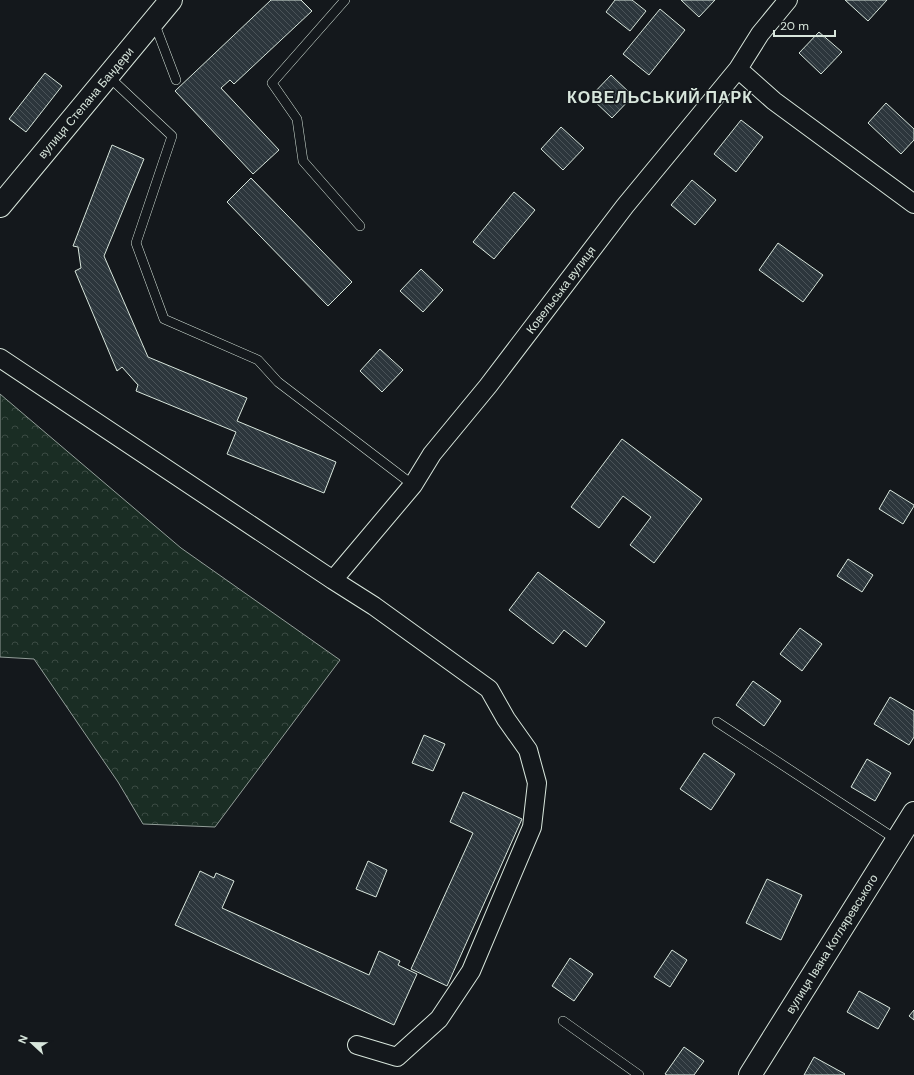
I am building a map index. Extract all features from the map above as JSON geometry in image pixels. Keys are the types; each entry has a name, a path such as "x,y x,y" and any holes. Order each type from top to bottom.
{"street":[{"name":"вулиця Степана Бандери","path":"0,206 171,0"},
{"name":"Ковельська вулиця","path":"334,580 413,485 432,454 488,386 625,206 738,69 760,34 788,0"},
{"path":"738,69 774,101 912,199"},
{"path":"0,358 374,606 489,689 506,719 528,750 537,783 532,826 471,971 439,1018 397,1057 357,1045"},
{"name":"вулиця Івана Котляревського","path":"750,1075 914,813"}],"lane":[{"path":"345,0 272,82 297,119 303,161 360,226"},
{"path":"154,21 176,80"},
{"path":"108,76 172,136 136,243 164,319 258,360 278,382 413,485"},
{"path":"717,722 897,840"},
{"path":"563,1021 639,1075"}],"green space":[{"path":"0,394 181,548 340,660 215,827 143,824 118,782 34,659 0,657"}],"building":[{"path":"271,0 301,0 312,11 234,84 230,80 221,88 279,150 253,174 175,91"},
{"path":"615,0 632,0 646,11 630,31 606,12"},
{"path":"681,0 715,0 699,17"},
{"path":"845,0 887,0 868,21"},
{"path":"660,9 685,30 649,75 623,54"},
{"path":"819,32 842,52 821,74 799,53"},
{"path":"45,73 62,86 26,132 9,119"},
{"path":"611,75 633,96 612,118 590,97"},
{"path":"886,103 914,129 914,140 901,154 868,123"},
{"path":"741,120 763,137 736,172 714,154"},
{"path":"561,127 584,148 563,170 541,149"},
{"path":"112,145 144,159 104,256 148,357 247,398 237,421 336,462 324,493 227,454 236,432 136,391 138,385 122,367 117,371 75,271 81,268 78,247 73,246"},
{"path":"251,178 352,282 328,306 227,202"},
{"path":"692,180 716,200 695,225 671,205"},
{"path":"514,192 535,210 494,259 473,242"},
{"path":"778,243 823,275 803,302 759,270"},
{"path":"421,269 443,290 423,312 400,291"},
{"path":"380,349 403,370 382,392 360,371"},
{"path":"622,439 702,499 654,563 630,545 651,517 623,496 599,528 571,507"},
{"path":"890,490 914,505 903,524 879,509"},
{"path":"848,559 873,575 862,592 837,576"},
{"path":"538,572 605,622 586,647 564,630 553,644 509,610"},
{"path":"800,628 822,644 802,671 780,654"},
{"path":"753,681 781,701 764,726 736,705"},
{"path":"890,697 914,711 914,737 909,745 874,724"},
{"path":"424,735 445,744 433,771 412,763"},
{"path":"704,753 735,774 711,810 680,789"},
{"path":"867,759 891,773 875,801 851,787"},
{"path":"463,792 522,819 447,986 411,969 473,833 450,822"},
{"path":"368,861 387,870 376,897 356,889"},
{"path":"200,871 214,878 216,873 234,881 222,908 369,975 379,951 400,961 398,965 417,974 394,1025 175,925"},
{"path":"767,879 802,895 781,940 746,923"},
{"path":"672,950 687,960 670,987 654,977"},
{"path":"570,958 593,974 574,1001 552,986"},
{"path":"859,991 890,1008 878,1029 847,1012"},
{"path":"914,1010 914,1020 909,1016"},
{"path":"684,1047 704,1061 694,1075 665,1074"},
{"path":"814,1057 845,1074 804,1075"}],"district":[{"name":"КОВЕЛЬСЬКИЙ ПАРК","path":"660,97"}]}
